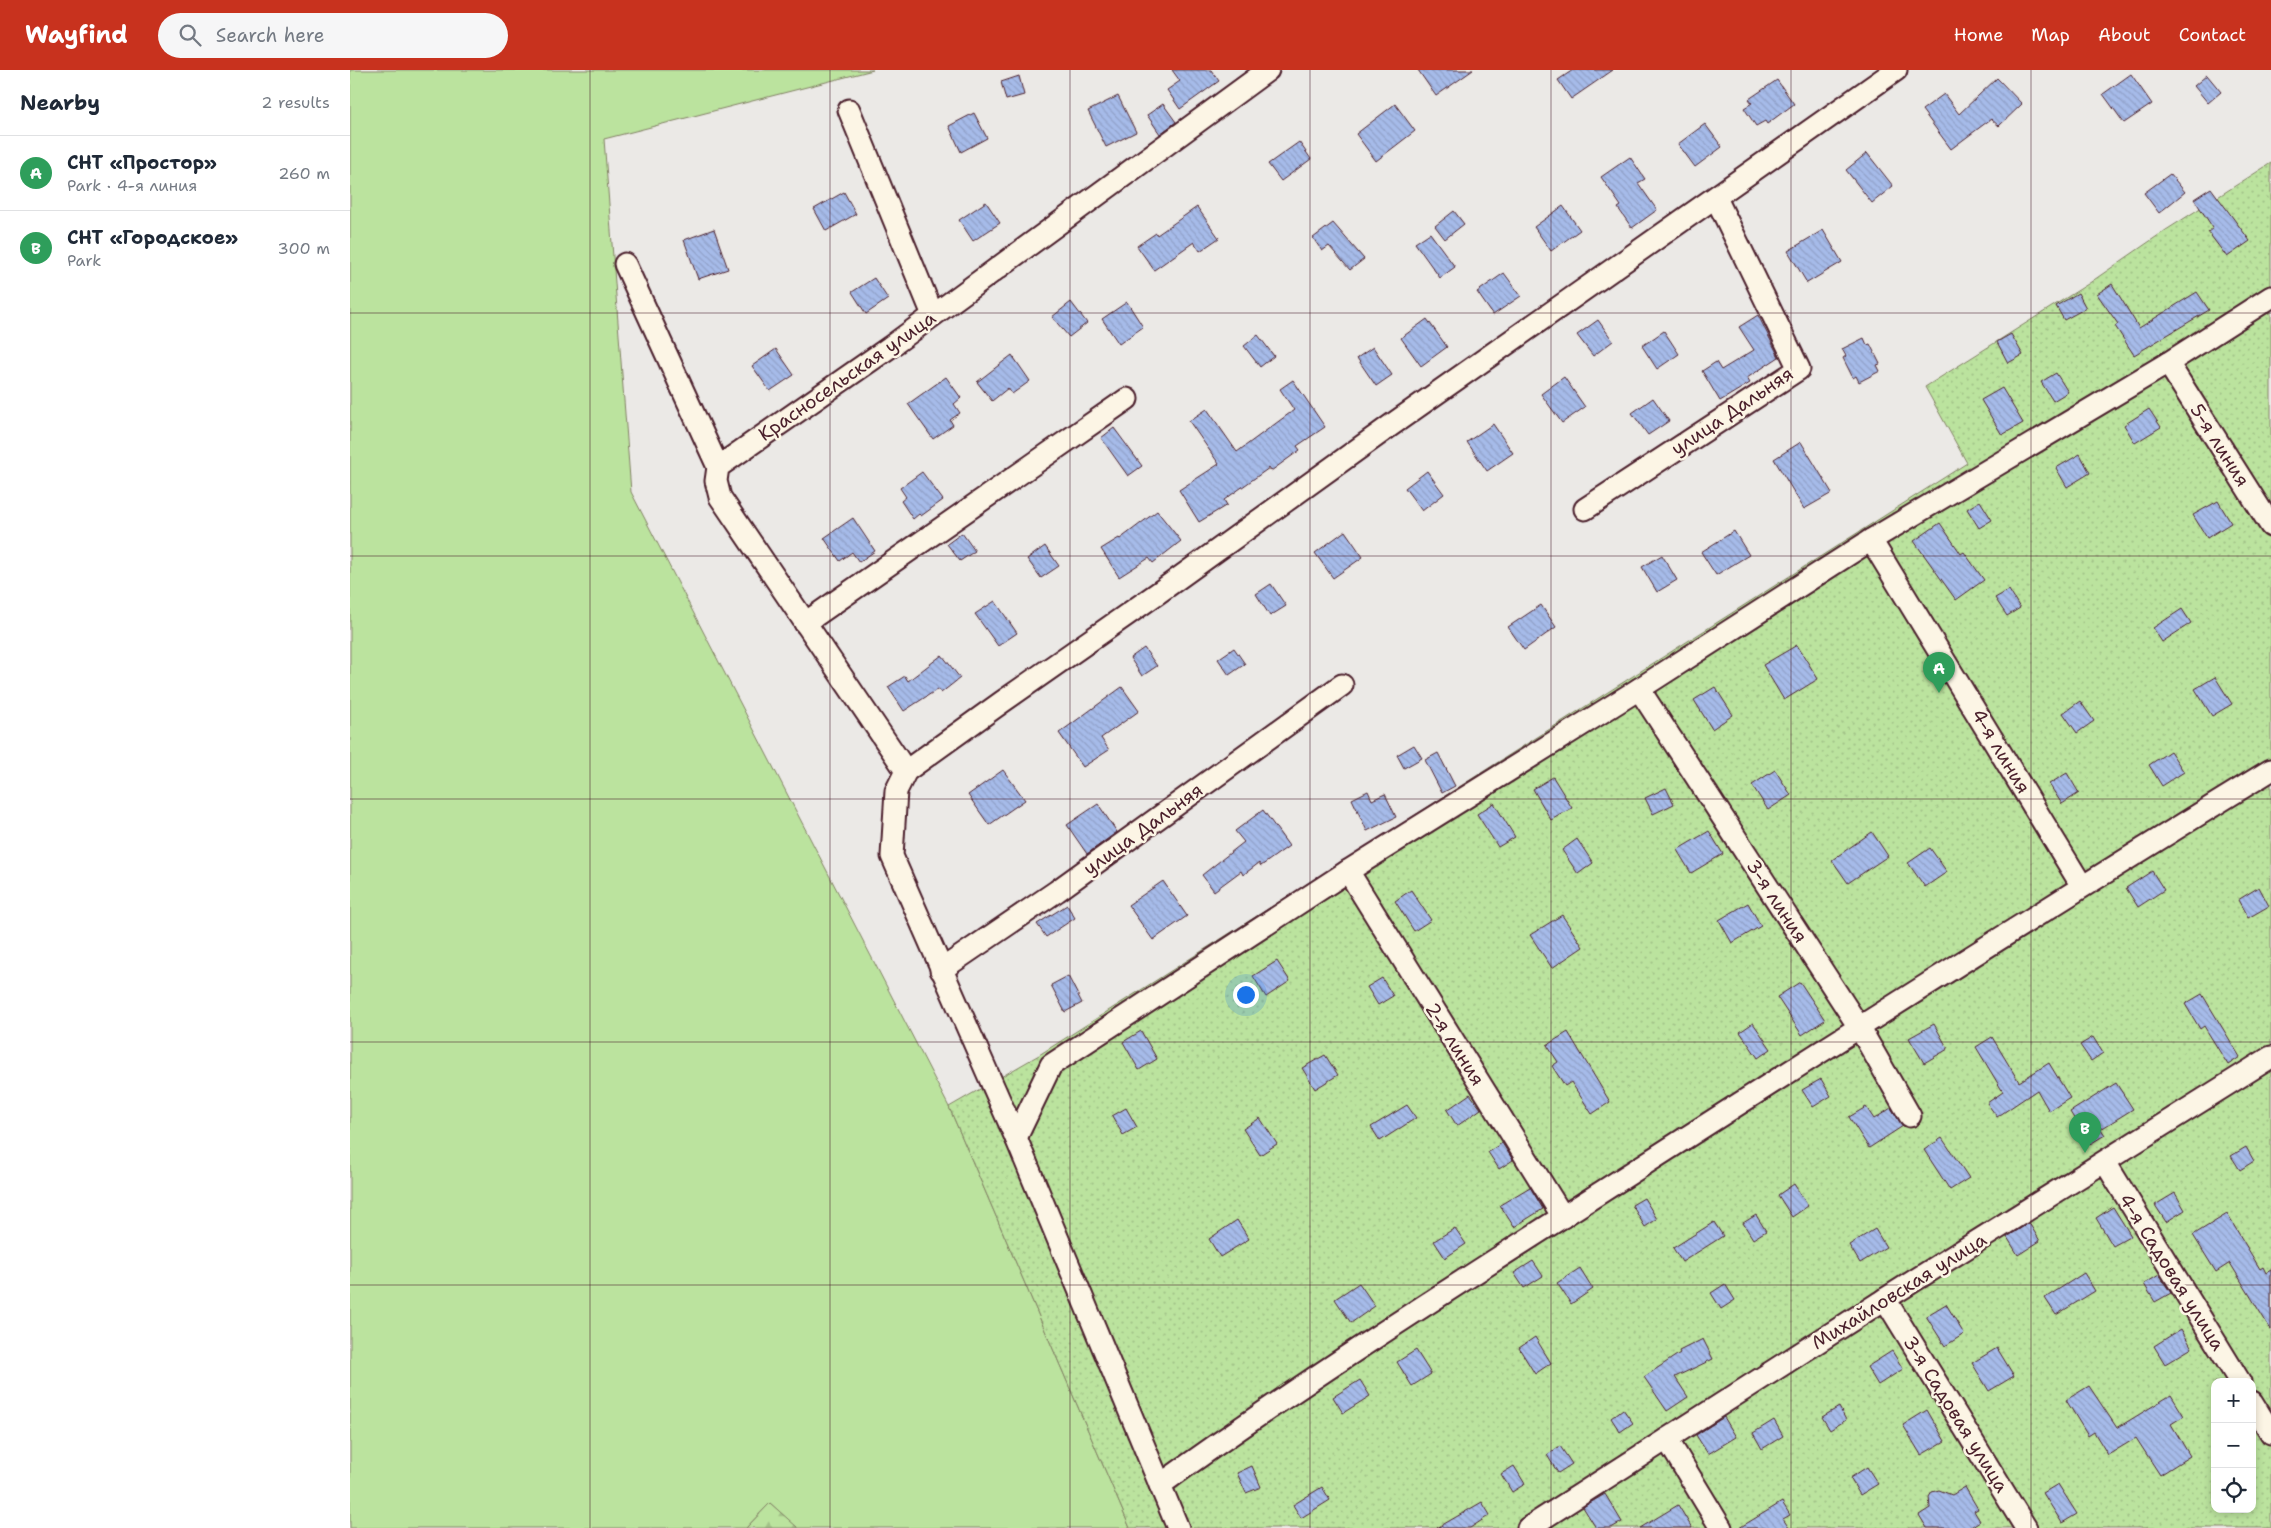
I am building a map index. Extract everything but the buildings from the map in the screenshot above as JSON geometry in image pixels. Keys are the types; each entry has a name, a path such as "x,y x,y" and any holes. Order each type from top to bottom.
{"street":[{"name":"Красносельская улица","path":"718,467 933,316 1268,70"},
{"path":"1178,1528 1016,1138 892,856 896,791 906,771 1158,594 1390,426 1896,70"},
{"path":"849,110 933,316"},
{"name":"улица Дальняя","path":"1585,509 1799,369 1716,198"},
{"path":"625,264 718,467 716,481 720,497 906,771"},
{"path":"1016,1138 1051,1065 1348,871 1871,540 2168,363 2271,297"},
{"name":"5-я линия","path":"2168,363 2271,526"},
{"path":"805,623 1127,399"},
{"name":"4-я линия","path":"1871,540 2082,886"},
{"name":"улица Дальняя","path":"941,970 1057,891 1342,684"},
{"name":"3-я линия","path":"1638,689 1859,1027 1910,1116"},
{"path":"1160,1485 1239,1429 1563,1217 2082,886 2271,770"},
{"name":"2-я линия","path":"1348,871 1563,1217"},
{"name":"Михайловская улица","path":"1528,1528 1885,1299 2271,1057"},
{"name":"4-я Садовая улица","path":"2105,1162 2238,1378"},
{"name":"3-я Садовая улица","path":"1885,1299 2026,1528"},
{"path":"2256,1409 2271,1433"},
{"path":"1667,1439 1721,1528"}],"green space":[{"path":"350,70 873,70 604,139 631,492 949,1107 1130,1528 797,1528 770,1503 746,1528 350,1528"},
{"path":"2271,163 2271,1528 1130,1528 949,1107 1039,1055 1967,463 1925,387 2088,284 2166,230"},
{"path":"770,1503 797,1527 797,1528 746,1528"}],"place":[{"name":"СНТ «Простор»","path":"1939,693"},
{"name":"СНТ «Городское»","path":"2085,1153"}]}
